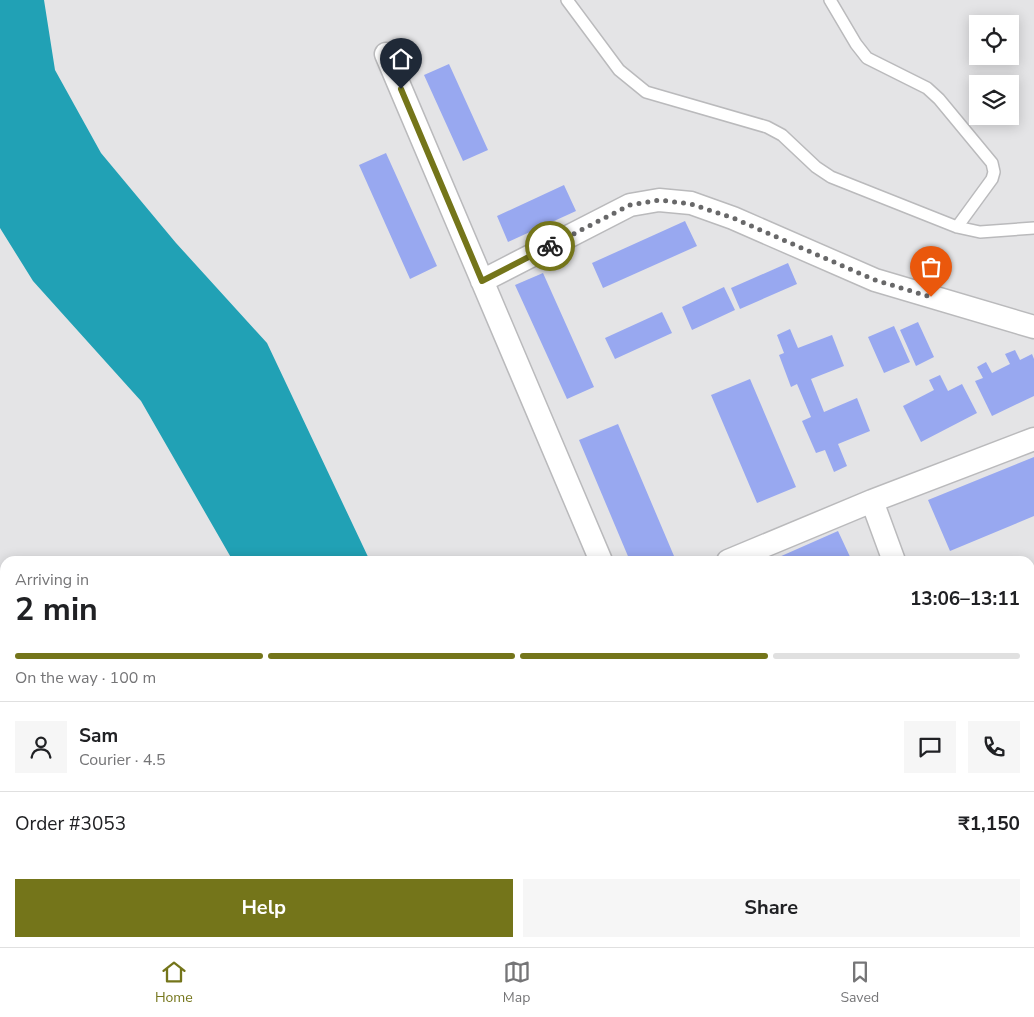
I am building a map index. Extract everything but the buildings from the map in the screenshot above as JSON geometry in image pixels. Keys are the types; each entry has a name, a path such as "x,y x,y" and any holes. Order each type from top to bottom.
{"street":[{"path":"386,54 599,556"},
{"path":"482,281 630,205 659,200 691,204 733,218 875,280 1034,327"},
{"path":"740,556 872,501 1034,439"},
{"path":"872,501 892,556"}],"lane":[{"path":"567,0 619,70 646,92 768,127 782,135 831,177 957,227 980,232 1034,228"},
{"path":"830,0 856,44 867,58 927,88 939,99 992,163 994,172 992,179 957,227"}],"water":[{"path":"0,0 44,0 55,70 101,153 176,243 267,343 368,556 230,556 141,401 33,281 0,228"}],"way so far":[{"path":"550,246 630,205 659,200 691,204 733,218 875,280 931,297"}],"route":[{"path":"401,89 482,281 550,246"}]}
